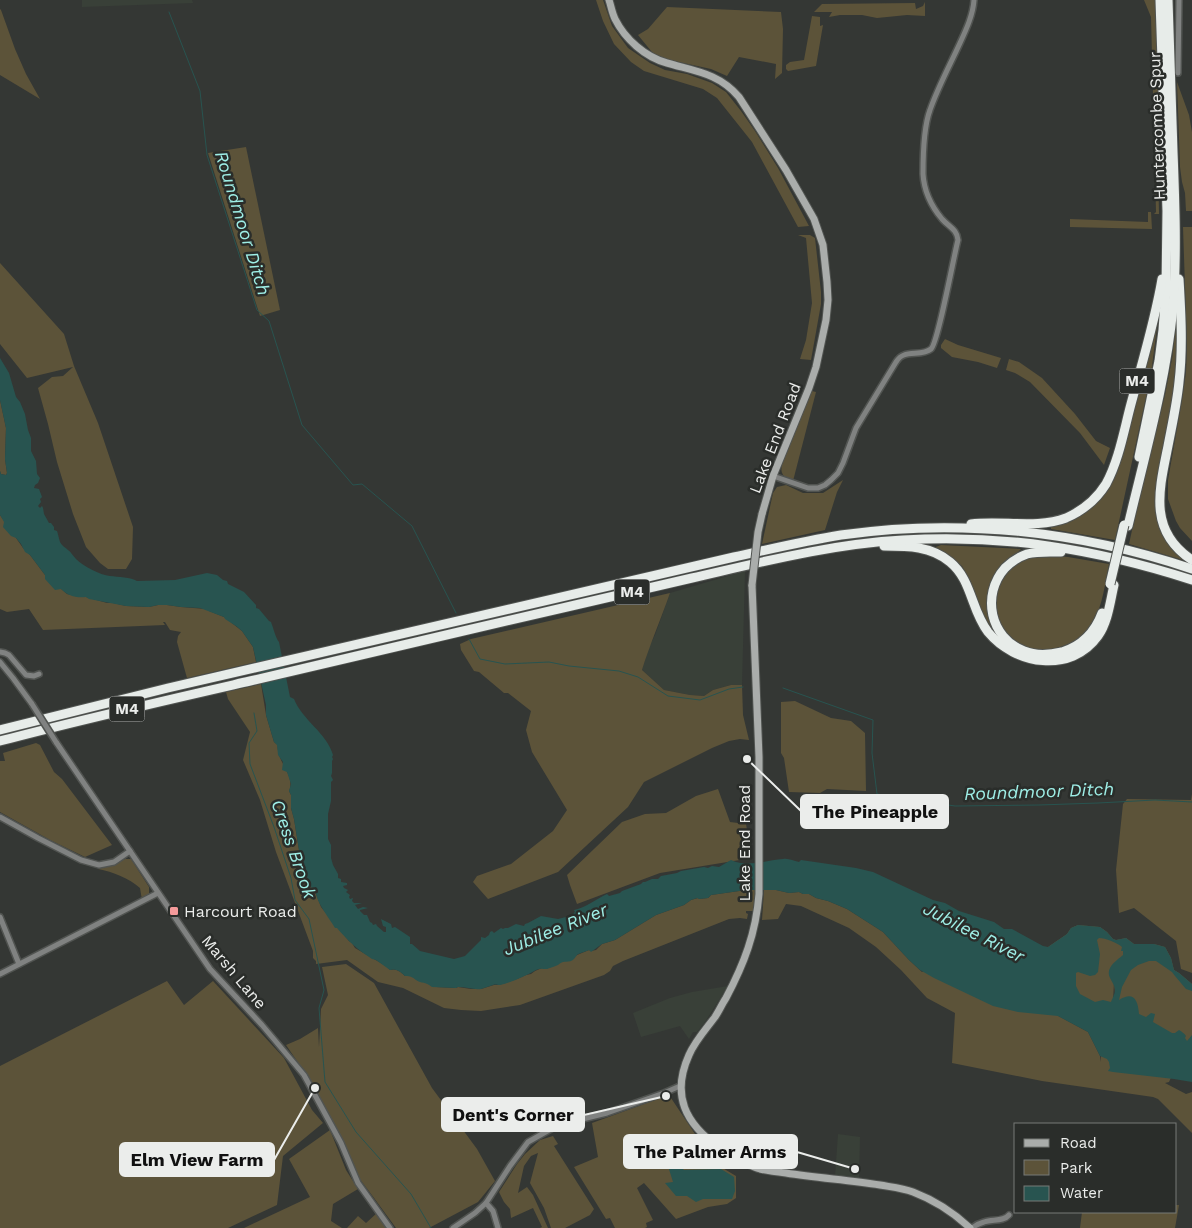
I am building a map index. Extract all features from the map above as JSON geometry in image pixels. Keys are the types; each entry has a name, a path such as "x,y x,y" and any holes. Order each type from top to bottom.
{"highway":[{"name":"Huntercombe Spur","path":"1160,0 1167,244"},
{"name":"Huntercombe Spur","path":"1168,0 1175,252"},
{"name":"M4","path":"1126,526 1160,350 1166,290 1167,244"},
{"name":"M4","path":"941,528 985,522 1029,523 1053,521 1079,511 1096,497 1107,481 1117,455 1153,322 1167,244"},
{"name":"M4","path":"837,547 913,547 929,550 940,555 951,563 962,576 979,617 990,634 1003,646 1028,658 1057,660 1069,658 1090,645 1102,629 1107,614 1126,526 1152,429 1165,368 1173,306 1175,252"},
{"name":"M4","path":"1175,252 1180,286 1180,367 1160,488 1160,508 1164,527 1170,539 1182,553 1192,560"},
{"name":"M4","path":"0,730 105,703 796,543 859,533 899,529 941,528 1009,530 1063,537 1128,550 1192,569"},
{"name":"M4","path":"0,741 771,560 837,547 938,538 979,539 1046,545 1096,554 1192,580"},
{"name":"M4","path":"1096,554 1039,552 1017,558 1003,571 994,588 991,605 994,621 1004,638 1022,650 1032,654 1043,654 1066,650 1076,646 1094,629 1112,585"}],"main road":[{"name":"Lake End Road","path":"609,0 614,18 633,43 644,52 665,63 705,73 734,90 786,170 814,219 823,245 828,300 826,320 816,367 773,476 758,532 752,586 759,757 759,894 756,918 752,938 743,962 716,1015 689,1053 682,1072 680,1086"},
{"path":"680,1086 682,1099 688,1115 697,1129 735,1158 759,1169 873,1184 912,1192 947,1209 971,1228"}],"street":[{"path":"773,476 808,488 818,488 825,485 838,473 856,428 896,362 904,355 925,352 933,345 940,323 958,240 954,230 937,212 926,193 923,173 926,135 929,112 969,22 974,0"},
{"path":"1178,73 1179,0"},
{"path":"0,652 9,654 26,675 39,674"},
{"name":"Marsh Lane","path":"0,662 32,704 210,969 262,1025 304,1076 341,1143 358,1183 390,1228"},
{"path":"0,817 81,860 98,865 114,862 130,851"},
{"path":"0,974 158,893"},
{"path":"0,917 19,964"},
{"path":"453,1228 476,1213 486,1203 528,1142 558,1125 607,1113 680,1086"},
{"path":"486,1203 492,1210 498,1228"},
{"path":"971,1228 982,1222 1002,1220 1009,1215"}],"shaded area":[{"path":"82,0 192,0 193,3 82,7"},
{"path":"745,571 742,685 731,685 713,690 704,696 664,690 642,670 670,593"},
{"path":"728,986 705,1022 697,1032 693,1032 689,1039 680,1026 641,1037 633,1013 670,998"},
{"path":"838,1134 860,1137 859,1179 835,1177"}],"green space":[{"path":"596,0 603,0 612,26 628,48 650,63 665,70 687,74 712,83 726,92 755,131 778,168 809,226 798,227 752,142 717,98 703,89 644,71 631,62 614,44"},
{"path":"1144,0 1155,0 1160,138 1158,164 1159,214 1154,214 1156,212 1151,17"},
{"path":"925,2 925,16 907,15 877,18 862,15 840,15 829,17 832,12 814,12 822,4 915,3 916,9 923,6"},
{"path":"667,7 781,12 783,29 782,73 775,79 776,64 739,57 727,76 711,69 656,57 638,35 648,29"},
{"path":"0,9 26,74 40,99 0,75"},
{"path":"812,16 820,17 820,26 823,25 816,66 788,71 786,65 790,62 804,60"},
{"path":"1177,82 1189,115 1192,132 1192,211 1186,211 1180,167"},
{"path":"246,147 280,310 260,316 208,153"},
{"path":"1148,212 1151,212 1152,229 1070,227 1070,219 1148,222"},
{"path":"1183,227 1192,227 1192,541 1176,521 1168,499 1168,480 1186,372 1187,346"},
{"path":"798,235 810,235 815,238 821,292 821,304 811,360 800,359 806,340 812,303 806,238"},
{"path":"0,263 64,334 74,366 98,423 133,527 132,559 126,569 108,569 86,547 73,514 57,462 38,388 52,377 63,376 73,367 27,378 0,344"},
{"path":"1160,305 1151,374 1115,540 1051,529 1051,527 1078,516 1101,498"},
{"path":"1177,317 1177,375 1156,505 1185,559 1183,560 1129,544 1165,395"},
{"path":"945,339 958,345 1001,358 997,368 952,357 941,348"},
{"path":"1009,359 1019,362 1042,378 1075,414 1096,441 1110,448 1104,465 1080,433 1030,382 1006,370"},
{"path":"812,391 816,392 793,481 783,475 782,466"},
{"path":"0,400 6,428 6,475 1,474 0,471"},
{"path":"843,480 837,492 825,530 762,544 773,493 777,487 786,485 803,493 823,493"},
{"path":"0,515 45,575 67,594 126,606 149,607 167,605 206,609 224,617 242,631 253,647 256,662 187,678 177,642 181,632 170,630 165,622 163,622 165,625 43,630 29,609 7,612 0,609"},
{"path":"941,545 1021,549 995,576 994,631 984,618 970,581 962,566 933,548"},
{"path":"1048,555 1109,564 1099,608 1087,631 1075,641 1060,647 1038,650 1020,644 1006,633 998,618 996,601 1000,584 1010,569 1029,558"},
{"path":"670,593 642,670 664,690 690,695 704,696 713,690 731,685 742,685 743,715 749,740 729,741 644,782 628,807 558,872 488,899 473,882 477,876 511,864 553,831 567,810 532,752 526,730 531,711 508,693 504,693 479,672 474,671 461,650 460,644 471,639"},
{"path":"261,684 266,715 274,742 278,745 279,756 290,779 289,791 299,857 309,881 321,907 355,948 390,970 396,970 405,976 411,976 436,987 481,989 517,979 563,961 569,961 589,950 596,950 602,944 615,940 656,915 684,905 691,900 708,898 711,895 756,890 753,911 746,911 748,914 747,919 729,919 623,961 613,966 604,975 520,1005 481,1011 444,1008 403,988 378,982 347,960 316,964 313,958 313,951 276,852 260,800 243,760 250,732 228,699 226,692"},
{"path":"795,701 831,718 851,721 865,733 866,791 827,789 820,793 789,792 784,758 781,753 781,702"},
{"path":"36,743 40,745 54,772 62,779 112,845 85,857 0,812 0,761 5,761 3,753"},
{"path":"718,789 730,822 746,824 752,858 660,873 577,904 567,875 622,822 645,814 666,813 696,796"},
{"path":"1192,794 1192,973 1181,969 1176,941 1134,908 1119,913 1116,870 1123,804 1127,799 1191,800"},
{"path":"125,859 131,859 149,887 149,894 142,900 140,888 136,884 120,876 98,869"},
{"path":"764,890 809,894 847,909 883,932 922,972 928,969 1049,1011 1088,1032 1100,1056 1100,1062 1101,1056 1173,1073 1169,1082 1165,1083 1186,1094 1192,1092 1192,1133 1158,1099 1153,1097 1042,1081 952,1063 955,1013 927,998 876,947 849,928 801,906 786,904 778,919 762,920"},
{"path":"1078,925 1100,927 1116,940 1126,938 1134,944 1154,944 1165,947 1171,958 1174,970 1192,984 1192,1038 1187,1043 1171,1037 1116,1005 1114,982 1113,1002 1111,1004 1096,1003 1077,995 1048,947 1067,934 1071,928"},
{"path":"346,964 374,983 432,1088 477,1149 495,1181 478,1202 429,1228 396,1228 359,1178 310,1080 286,1045 318,1028 319,1047 321,1009 328,995 322,967"},
{"path":"167,981 184,1005 213,981 284,1058 312,1110 323,1123 283,1156 277,1205 228,1228 0,1228 0,1066"},
{"path":"669,1095 695,1134 735,1162 733,1168 722,1162 721,1167 736,1176 736,1198 727,1204 708,1207 676,1219 644,1183 637,1188 653,1220 646,1223 647,1227 645,1228 615,1228 610,1218 606,1219 574,1167 598,1157 592,1123"},
{"path":"330,1130 346,1170 358,1189 333,1204 331,1221 342,1228 244,1228 310,1197 289,1159"},
{"path":"553,1136 558,1144 554,1146 594,1209 590,1215 565,1228 551,1228 544,1208 530,1183 538,1153 531,1156 524,1166 518,1193 527,1187 533,1195 548,1228 540,1228 542,1227 533,1208 511,1218 510,1209 499,1192 525,1154 540,1140"},
{"path":"1177,1205 1179,1205 1175,1228 1080,1228 1082,1213 1177,1213"},
{"path":"377,1213 388,1228 347,1228 358,1216 366,1223"}],"water":[{"name":"Jubilee River","path":"0,358 9,373 16,397 25,414 31,438 31,451 36,461 37,474 40,478 34,488 39,489 42,497 38,506 40,508 42,506 49,523 57,531 61,543 79,562 101,574 137,581 175,580 207,573 217,575 227,581 228,584 244,592 256,605 256,608 271,622 279,642 290,697 294,699 303,714 326,740 333,755 328,839 331,845 333,865 341,882 347,883 347,885 343,886 348,890 346,892 350,895 350,899 353,898 352,901 354,903 362,903 355,905 358,909 368,908 360,911 367,915 373,925 376,924 384,932 386,932 386,927 383,926 381,919 391,924 392,928 395,927 410,937 410,944 420,951 454,959 465,956 481,940 481,937 485,938 492,931 494,933 501,928 508,928 516,924 524,926 541,916 558,919 570,916 575,912 574,910 607,894 609,896 620,893 643,882 681,871 712,866 719,867 731,860 750,863 785,859 856,868 873,872 933,900 945,903 959,911 994,922 1004,929 1012,929 1043,946 1048,947 1067,934 1071,928 1078,925 1100,927 1116,940 1126,938 1134,944 1154,944 1165,947 1171,958 1174,970 1192,984 1192,991 1186,989 1172,972 1156,961 1149,961 1131,970 1122,987 1119,1000 1128,996 1134,998 1139,1014 1146,1017 1151,1013 1155,1014 1153,1022 1172,1033 1179,1030 1186,1036 1187,1041 1192,1035 1192,1082 1108,1071 1110,1068 1109,1062 1100,1056 1088,1032 1058,1016 1018,1012 993,1006 934,978 920,970 883,932 847,909 799,892 746,890 711,895 708,898 697,898 656,915 615,940 602,944 591,952 589,950 578,954 570,961 562,962 547,969 537,969 505,984 481,989 432,987 405,976 396,970 390,970 362,952 335,928 311,887 299,857 289,791 291,784 287,772 282,770 283,762 278,755 277,745 274,742 266,715 266,705 253,647 242,631 224,617 200,608 167,605 149,607 126,606 86,597 72,596 61,589 55,590 45,579 45,575 30,555 25,552 21,544 3,527 4,522 0,515 0,471 1,474 6,475 7,473 5,459 6,428 0,400","holes":["1099,938 1118,944 1122,947 1121,951 1123,951 1123,955 1112,965 1109,971 1115,990 1111,1002 1103,1000 1095,1002 1080,994 1076,986 1076,973 1090,976 1098,972 1100,954 1097,940"]},
{"path":"677,1149 677,1164 684,1170 721,1169 734,1177 735,1191 732,1199 703,1199 696,1202 687,1196 676,1196 665,1183 673,1182 668,1166 663,1161 668,1154 668,1150"}],"waterway":[{"name":"Roundmoor Ditch","path":"169,12 200,91 207,155 257,310 269,321 302,425 353,485 362,484 412,526 456,613"},
{"name":"Roundmoor Ditch","path":"469,639 480,659 505,664 549,662 619,671 638,677 668,696 700,700 729,689 743,687"},
{"name":"Roundmoor Ditch","path":"783,688 873,720 872,753 877,794 955,806 1039,805 1155,800 1192,802"},
{"name":"Cress Brook","path":"254,713 257,731 249,743 250,764 291,878 295,900 309,919 324,990 319,1008 325,1082 356,1132 411,1194 431,1228"}],"place":[{"name":"The Pineapple","path":"747,759"},
{"name":"Harcourt Road","path":"174,911"},
{"name":"Elm View Farm","path":"315,1088"},
{"name":"Dent's Corner","path":"666,1096"},
{"name":"The Palmer Arms","path":"855,1169"}]}
